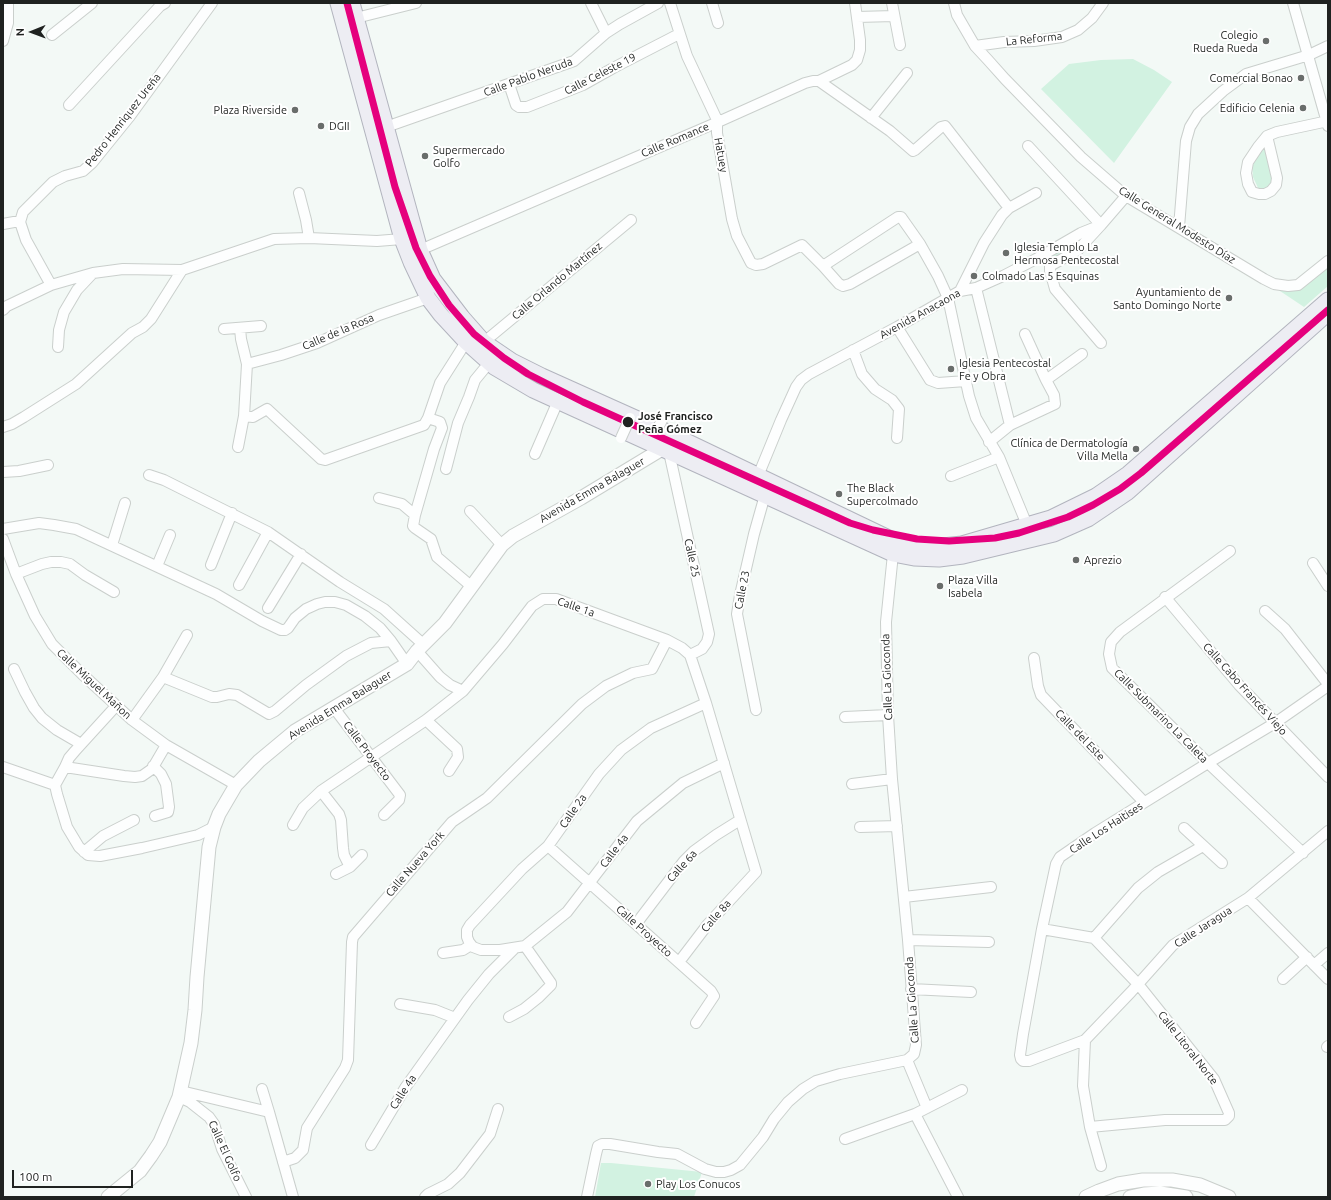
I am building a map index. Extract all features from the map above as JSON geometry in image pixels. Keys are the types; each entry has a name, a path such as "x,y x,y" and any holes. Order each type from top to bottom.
{"main road":[{"path":"338,3 402,239 428,298 441,315 466,342 494,366 533,390 893,554 914,558 939,559 963,556 1054,534 1088,519 1128,492 1328,313"},
{"path":"352,3 420,250 433,279 462,317 484,342 512,361 532,371 890,539 904,544 933,546 956,545 1051,518 1090,500 1128,474 1328,300"}],"street":[{"path":"3,42 8,23 8,3"},
{"path":"69,105 160,6 165,3"},
{"name":"Pedro Henriquez Ureña","path":"20,222 23,212 53,182 65,176 82,171 92,163 130,116 212,3"},
{"path":"356,18 416,3"},
{"path":"591,3 606,33"},
{"name":"Calle Pablo Neruda","path":"386,127 574,61 606,33 658,3"},
{"name":"Hatuey","path":"670,3 687,56 718,122 718,133 732,219 737,236 751,263 756,265 762,264 801,245 823,266"},
{"path":"712,3 718,23"},
{"path":"855,3 856,17 894,16"},
{"path":"892,3 900,45"},
{"name":"Calle General Modesto Díaz","path":"954,3 957,14 975,46 1005,79 1082,157 1126,196 1274,284 1288,286 1298,285 1328,260"},
{"name":"La Reforma","path":"975,46 1062,37 1078,30 1092,18 1103,3"},
{"path":"1267,136 1278,178 1276,185 1271,192 1258,194 1252,192 1248,184 1246,173 1248,162 1267,136 1277,132 1328,123 1293,3"},
{"path":"52,35 87,5"},
{"name":"Calle Romance","path":"420,250 805,83 819,81 852,65 857,60 860,50 860,40 856,17"},
{"name":"Calle Celeste 19","path":"509,84 516,105 519,107 527,107 583,85 615,66 679,34"},
{"path":"1179,227 1186,141 1190,127 1198,114 1223,91 1246,74 1308,55 1328,46"},
{"path":"871,118 907,73"},
{"path":"819,81 914,151 941,127 946,127 1009,208"},
{"path":"1028,146 1101,225 1078,250 1050,266 1055,289 1101,343"},
{"path":"299,193 309,238"},
{"path":"960,291 984,243 1002,215 1009,208 1036,193"},
{"name":"Avenida Anacaona","path":"758,476 780,420 801,380 809,374 897,327 960,291 976,288 1036,259 1081,233 1101,225 1126,196"},
{"path":"920,244 844,286 839,284 823,266 900,216 920,244 938,276 948,298 969,396 976,418 999,457 1027,525"},
{"name":"Calle Orlando Martínez","path":"484,342 631,220"},
{"path":"3,224 20,222 26,240 51,285"},
{"path":"3,310 8,306 51,285 93,273 123,269 182,270 274,239 309,238 377,241 402,239"},
{"path":"3,427 24,417 76,384 132,333 143,327 150,320 182,270"},
{"path":"58,347 59,330 64,312 77,290 93,273"},
{"path":"976,288 1010,425"},
{"name":"Calle de la Rosa","path":"248,364 317,344 379,315 428,298"},
{"path":"224,328 261,326"},
{"path":"897,327 930,380 938,383 966,381"},
{"path":"238,447 244,416 248,364 241,339 240,328"},
{"path":"989,442 1010,425 1055,404 1054,395 1025,334"},
{"path":"244,416 252,417 267,409 324,460 422,426 428,418 440,382 466,342"},
{"path":"853,350 862,374 875,390 892,400 898,409 897,438"},
{"path":"1046,380 1082,354"},
{"path":"446,469 458,423 471,391 476,380 490,362"},
{"path":"535,454 558,401"},
{"path":"664,416 663,432 666,450"},
{"path":"428,418 440,422 442,428 434,450 413,526 431,539 437,557 471,586"},
{"path":"621,438 630,418"},
{"name":"Avenida Emma Balaguer","path":"108,1197 140,1171 151,1156 160,1142 180,1094 195,1017 209,847 219,814 236,785 259,761 294,731 407,664 420,648 445,623 502,545 513,536 666,450"},
{"name":"Calle 25","path":"666,450 709,634 708,642 702,649 690,655"},
{"path":"951,476 999,457"},
{"path":"3,472 18,471 48,465"},
{"path":"149,475 164,480 268,532 340,582 384,609 420,648 440,677 450,685 463,691"},
{"name":"Calle 23","path":"756,710 737,614 754,534 765,496"},
{"path":"380,498 402,504 415,515"},
{"path":"112,545 125,503"},
{"path":"470,511 502,545"},
{"path":"211,566 232,513"},
{"path":"3,529 39,524 76,529 216,594 276,628 285,630 295,618 306,609 325,602 335,602 346,605 365,616 380,628 392,641 407,664"},
{"path":"239,585 268,532"},
{"path":"157,566 170,535"},
{"name":"Calle Miguel Mañon","path":"3,541 35,616 52,644 132,720 166,745 236,785"},
{"name":"Calle Submarino La Caleta","path":"1230,551 1165,597 1120,632 1110,642 1109,654 1112,668 1302,853"},
{"path":"268,608 301,554"},
{"name":"Calle La Gioconda","path":"893,554 886,622 888,715 892,779 908,940 916,1045 914,1054 907,1060"},
{"path":"16,574 42,564 61,562 70,564 85,576 114,592"},
{"path":"1313,563 1328,586"},
{"name":"Calle Cabo Francés Viejo","path":"1165,597 1234,680 1328,777"},
{"name":"Calle 1a","path":"293,824 303,808 321,791 426,720 463,691 503,644 532,606 542,599 556,599 667,640 682,648 690,655"},
{"path":"1265,611 1286,629 1328,685"},
{"path":"132,720 163,676 187,635"},
{"name":"Calle Nueva York","path":"283,1162 295,1158 303,1150 307,1128 345,1068 348,1060 352,942 354,936 452,822 487,798 582,704 606,686 633,673 652,669 667,640"},
{"path":"163,676 212,697 229,694 237,695 266,713 272,713 306,684 346,656 371,643 392,641"},
{"path":"690,655 706,703 740,820"},
{"name":"Calle del Este","path":"1034,658 1038,686 1041,695 1144,802"},
{"path":"14,669 24,692 42,718 57,730 81,744"},
{"name":"Calle Los Haitises","path":"1023,1061 1020,1055 1023,1034 1042,929 1056,864 1060,858 1095,833 1144,802 1275,724 1328,685"},
{"name":"Calle 2a","path":"471,945 467,937 467,930 470,925 522,869 548,846 599,774 621,750 651,728 706,703"},
{"path":"116,706 69,758 55,785 60,808 73,839 84,852 94,856 107,855 198,835 214,827"},
{"name":"Calle Proyecto","path":"334,708 400,795 399,800 384,814"},
{"path":"845,717 888,715"},
{"path":"426,720 457,749 458,757 449,771"},
{"path":"65,767 135,777 142,776 153,766 166,745"},
{"name":"Calle 4a","path":"471,945 476,949 481,950 514,949 525,946 567,912 637,821 683,783 724,763"},
{"path":"153,766 161,774 166,784 169,807 168,812 155,816"},
{"path":"3,767 55,785"},
{"path":"852,784 892,779"},
{"path":"321,791 339,814 341,820 342,848 350,866"},
{"path":"84,852 103,836 134,820"},
{"name":"Calle 8a","path":"679,962 708,924 756,872 740,820"},
{"name":"Calle 6a","path":"636,924 694,851 740,820"},
{"path":"860,827 897,826"},
{"path":"1184,828 1222,862"},
{"name":"Calle Jaragua","path":"1023,1061 1030,1061 1085,1040 1138,984 1173,944 1248,898 1328,831"},
{"name":"Calle Proyecto","path":"548,846 714,994 696,1023"},
{"path":"1042,929 1094,938 1138,888 1158,872 1203,846"},
{"path":"336,874 350,866 362,855"},
{"path":"904,897 991,888"},
{"path":"1248,898 1328,979"},
{"name":"Calle Litoral Norte","path":"1090,1127 1165,1120 1226,1120 1229,1116 1227,1107 1214,1079 1138,984 1094,938"},
{"path":"908,940 989,942"},
{"path":"442,953 463,950 471,945"},
{"path":"509,1017 524,1009 540,997 551,985 525,946"},
{"name":"Calle 4a","path":"371,1145 405,1088 455,1018 489,974 514,949"},
{"path":"1314,965 1328,953"},
{"path":"1284,979 1307,957"},
{"path":"911,989 971,992"},
{"path":"400,1004 435,1010 455,1018"},
{"path":"1085,1040 1083,1086 1090,1127 1101,1166"},
{"path":"587,1197 598,1146 602,1144 677,1154 716,1172 731,1170 740,1165 763,1137 774,1119 788,1102 803,1089 816,1081 840,1074 907,1060 927,1108"},
{"path":"262,1089 293,1197"},
{"path":"845,1139 915,1114 962,1090"},
{"path":"180,1094 268,1112"},
{"name":"Calle El Golfo","path":"180,1094 209,1117 214,1124 222,1149 246,1197"},
{"path":"425,1197 448,1184 460,1173 490,1134 498,1109"},
{"path":"915,1114 958,1197"},
{"path":"1086,1197 1118,1184 1143,1180 1172,1180 1200,1185 1229,1197"},
{"path":"1130,1197 1160,1193 1186,1197"}],"green space":[{"path":"1133,59 1172,82 1114,163 1041,89 1069,64 1101,60"},
{"path":"1266,146 1274,181 1268,189 1259,190 1253,177 1252,163 1259,151"},
{"path":"1085,233 1076,244 1043,264 1037,256"},
{"path":"1328,262 1328,286 1304,307 1274,287 1286,288"},
{"name":"Play Los Conucos","path":"601,1163 702,1172 694,1197 595,1197"}],"transit line":[{"path":"347,3 395,187 416,248 430,276 449,305 474,334 504,358 528,374 583,402 850,523 873,530 917,539 949,541 995,538 1019,533 1068,517 1093,505 1120,489 1141,473 1328,310"}],"place":[{"name":"Colegio Rueda Rueda","path":"1266,41"},
{"name":"Comercial Bonao","path":"1301,78"},
{"name":"Edificio Celenia","path":"1303,108"},
{"name":"Plaza Riverside","path":"295,110"},
{"name":"DGII","path":"321,126"},
{"name":"Supermercado Golfo","path":"425,156"},
{"name":"Iglesia Templo La Hermosa Pentecostal","path":"1006,253"},
{"name":"Colmado Las 5 Esquinas","path":"974,276"},
{"name":"Ayuntamiento de Santo Domingo Norte","path":"1229,298"},
{"name":"Iglesia Pentecostal Fe y Obra","path":"951,369"},
{"name":"José Francisco Peña Gómez","path":"628,422"},
{"name":"Clínica de Dermatología Villa Mella","path":"1136,449"},
{"name":"The Black Supercolmado","path":"839,494"},
{"name":"Aprezio","path":"1076,560"},
{"name":"Plaza Villa Isabela","path":"940,586"},
{"name":"Play Los Conucos","path":"648,1184"}]}
